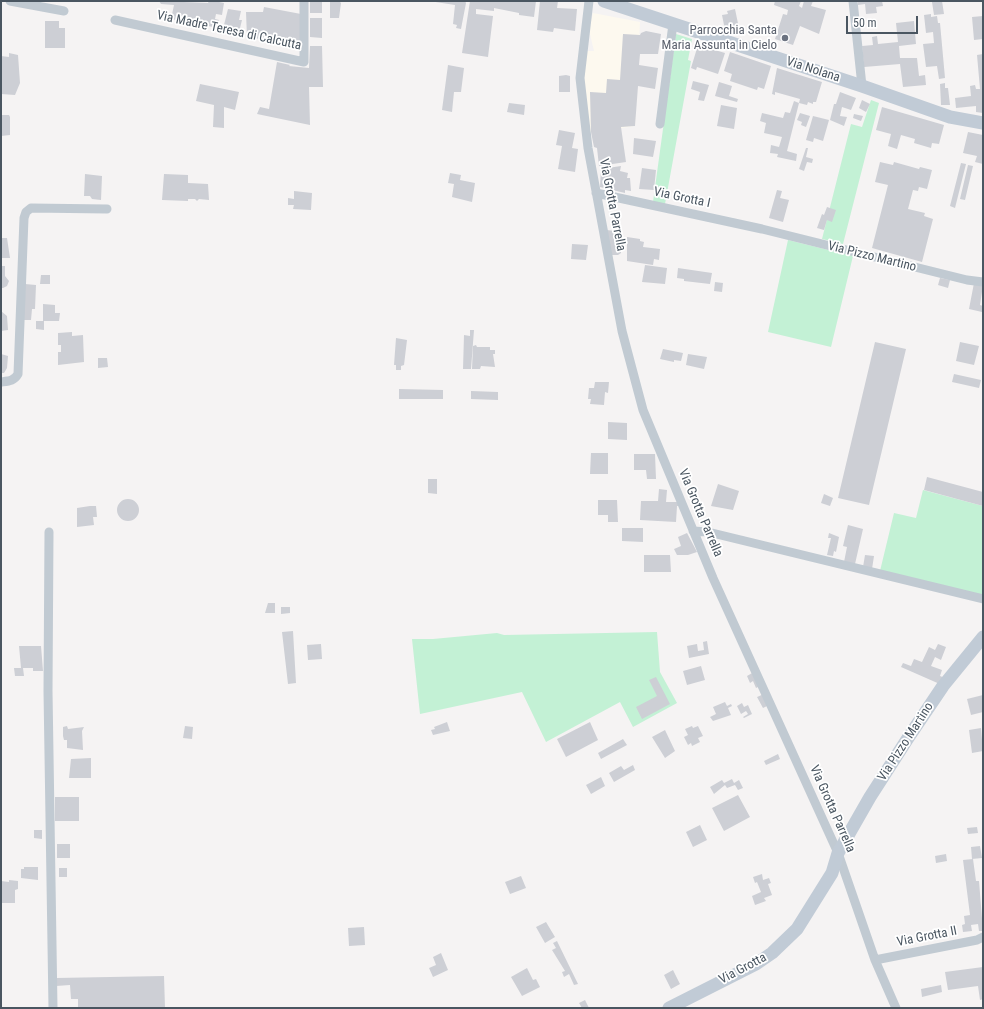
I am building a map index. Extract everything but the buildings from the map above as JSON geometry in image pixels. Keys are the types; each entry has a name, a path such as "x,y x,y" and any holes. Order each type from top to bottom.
{"street":[{"path":"10,1 64,11"},
{"name":"Via Madre Teresa di Calcutta","path":"115,20 304,62 304,1"},
{"name":"Via Grotta Parrella","path":"589,1 580,78 588,148 634,381 642,410 694,531 838,853 875,960 896,1008"},
{"name":"Via Nolana","path":"604,1 862,86 950,117 983,123"},
{"name":"Via Nolana","path":"853,1 862,86"},
{"path":"660,124 673,24"},
{"name":"Via Grotta I","path":"596,193 762,229"},
{"path":"1,382 16,379 18,374 24,218 26,212 31,208 106,209"},
{"name":"Via Pizzo Martino","path":"762,229 967,280 983,282"},
{"path":"694,531 708,532 983,599"},
{"path":"49,532 48,691 53,1008"},
{"name":"Via Pizzo Martino","path":"838,853 870,797 908,738 943,686 983,637"},
{"name":"Via Grotta","path":"669,1008 756,964 772,953 797,929 832,873 838,853"},
{"name":"Via Grotta II","path":"875,960 977,940 983,937"}],"shaded area":[{"path":"593,13 640,22 635,126 588,133 583,79 586,51 594,51 589,30"}],"green space":[{"path":"676,34 692,39 688,60 691,61 665,204 653,202"},
{"path":"871,100 879,103 843,244 822,239 851,124 862,127"},
{"path":"788,240 853,256 831,347 768,332"},
{"path":"923,490 983,506 983,595 880,571 894,513 916,518"},
{"path":"657,632 660,672 677,703 633,727 620,702 546,742 522,692 420,714 412,639 433,639 497,633 504,635"}],"place":[{"name":"Parrocchia Santa Maria Assunta in Cielo","path":"785,38"}]}
